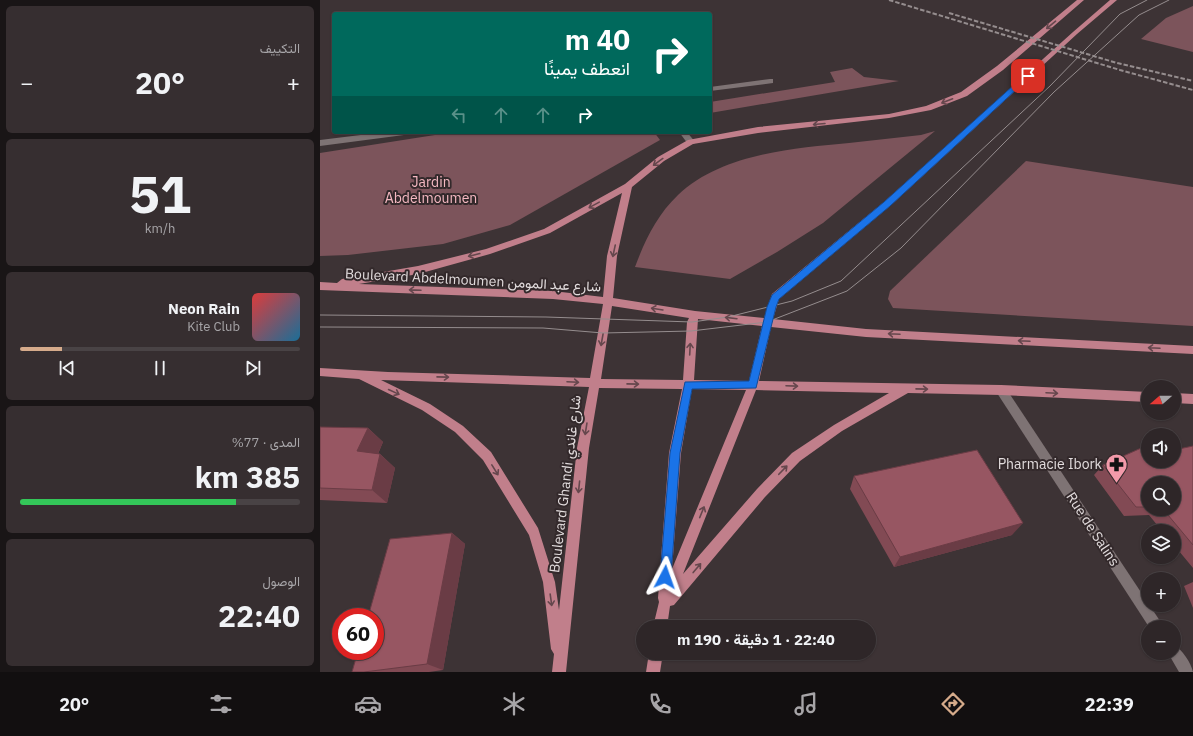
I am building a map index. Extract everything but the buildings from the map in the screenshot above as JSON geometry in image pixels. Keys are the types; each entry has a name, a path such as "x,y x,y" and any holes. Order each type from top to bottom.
{"main road":[{"path":"320,286 418,270 487,252 547,231 628,186 661,159 691,142 758,130 888,116 928,108 964,94 1000,68 1081,0"},
{"path":"663,608 753,385 767,322 775,297 887,204 1080,28 1114,0"},
{"name":"Boulevard Ghandi شارع غاندي","path":"560,669 583,448 606,320 612,256 628,186"},
{"name":"Boulevard Abdelmoumen شارع عبد المومن","path":"320,286 553,295 607,301 696,315 866,333 1193,350"},
{"path":"661,620 675,453 688,385 692,322 696,315"},
{"path":"320,372 359,375 530,379 594,383 1001,390 1141,397"},
{"path":"359,375 426,407 459,429 487,456 534,532 549,582 560,669"},
{"path":"663,608 761,493 796,457 838,428 905,389"},
{"path":"1181,398 1193,399"},
{"path":"653,672 655,660"}],"street":[{"path":"712,90 770,81"},
{"path":"320,144 390,134"},
{"path":"685,134 691,142"},
{"name":"Rue de Salins","path":"1001,390 1152,620"},
{"path":"1179,660 1187,672"}],"green space":[{"path":"1193,6 1193,52 1141,39 1166,18"},
{"path":"852,68 864,77 899,81 712,113 712,102 835,82 830,72"},
{"path":"935,131 823,223 730,279 635,267 652,228 664,211 678,195 695,181 715,170 736,162 782,151 805,147 921,135"},
{"name":"Jardin Abdelmoumen","path":"441,134 656,134 660,140 510,225 443,244 348,255 320,256 320,153"},
{"path":"1026,161 1193,187 1193,326 893,308 888,299 890,291"}],"tram line":[{"path":"320,315 546,317 692,322 728,317 792,301 841,281 1050,86 1120,14 1147,0"},
{"path":"320,327 543,328 603,333 691,331 767,322 847,291 901,248 1054,92 1139,15 1169,0"}],"railway":[{"path":"889,0 1120,70 1193,90"},
{"path":"949,13 1117,63 1193,81"}],"place":[{"name":"Pharmacie Ibork","path":"1117,484"}],"route":[{"path":"665,577 675,453 688,385 753,385 771,307 775,297 887,204 1028,76"}]}
